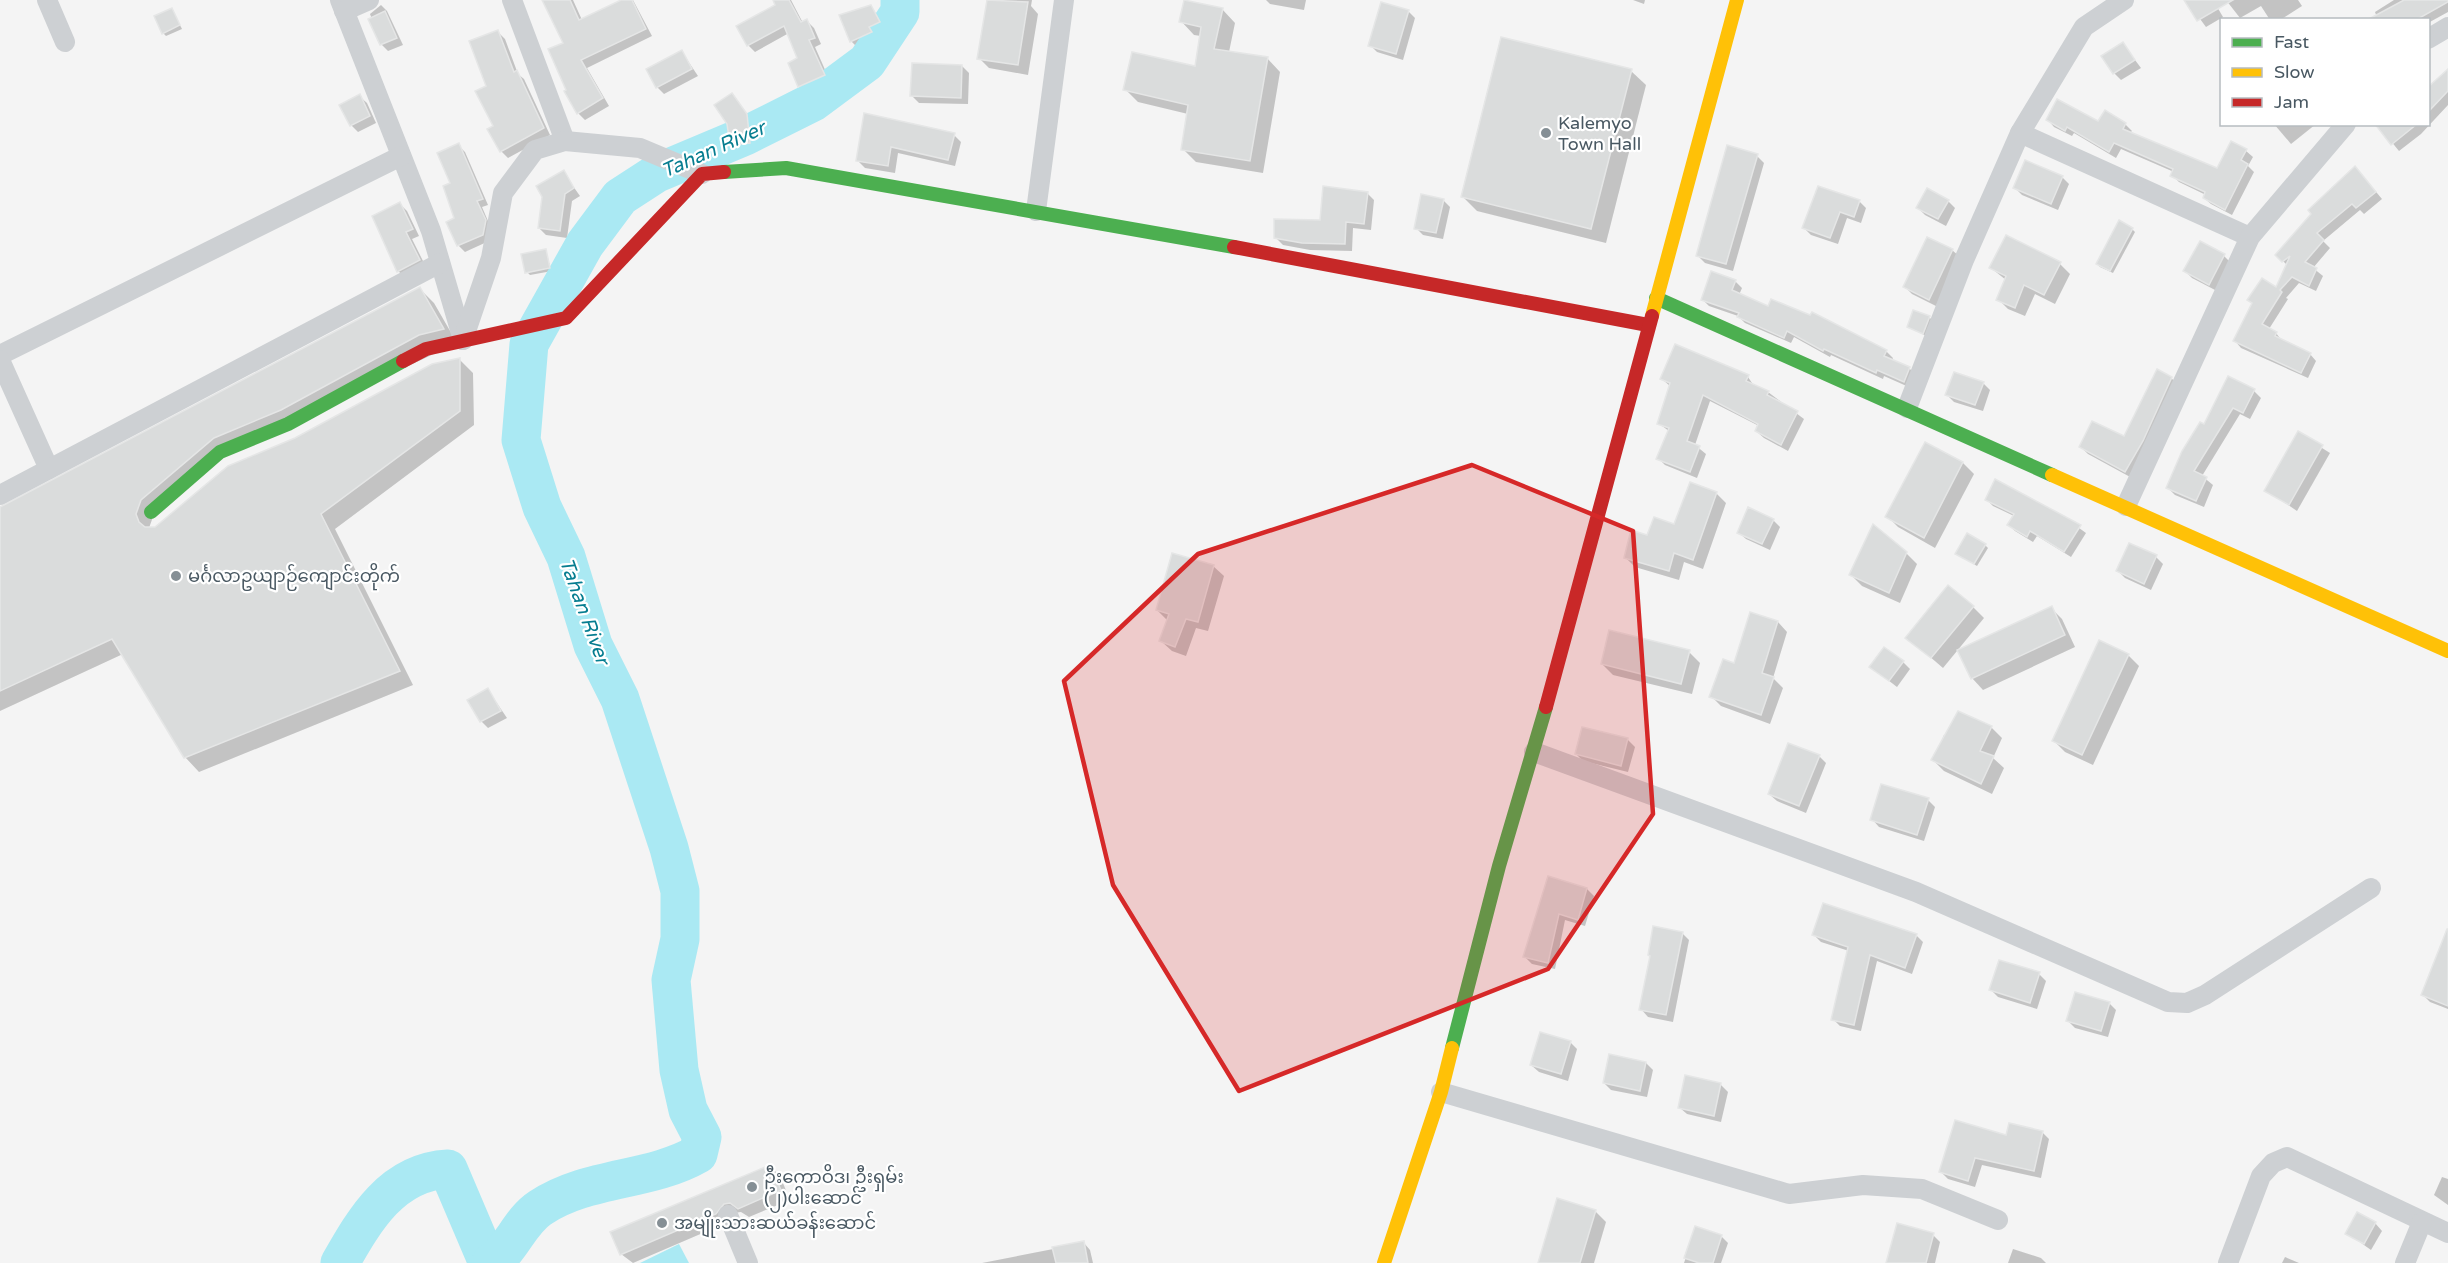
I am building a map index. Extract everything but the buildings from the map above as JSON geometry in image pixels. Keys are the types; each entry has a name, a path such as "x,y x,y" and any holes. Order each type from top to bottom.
{"main road":[{"path":"1384,1263 1441,1092 1499,866 1534,752 1737,0"},
{"path":"151,512 220,452 288,424 426,349 566,318 702,174 786,168 1036,210 1648,325"},
{"path":"1656,298 2448,651"}],"street":[{"path":"47,0 65,42"},
{"path":"369,0 342,6 431,231 463,340"},
{"path":"512,0 565,141"},
{"path":"1036,210 1064,0"},
{"path":"1907,408 1964,260 2020,133 2084,27 2124,0"},
{"path":"2430,38 2448,27"},
{"path":"2126,506 2250,237 2344,126"},
{"path":"2020,133 2250,237"},
{"path":"463,340 490,258 504,193 535,150 565,141 640,148 702,174"},
{"path":"0,355 401,156"},
{"path":"0,495 440,263"},
{"path":"0,360 49,469"},
{"path":"1534,752 1916,892 2168,1002 2187,1003 2205,995 2371,888"},
{"path":"1441,1092 1789,1194 1863,1185 1922,1189 1998,1220"},
{"path":"2228,1263 2261,1176 2273,1163 2287,1157 2448,1233"},
{"path":"728,1215 748,1263"},
{"path":"2405,1263 2422,1222"}],"highlighted area":[{"path":"1472,465 1633,531 1653,814 1548,969 1239,1091 1113,885 1064,681 1198,554"}],"water":[{"path":"679,1244 689,1263 640,1263"}],"waterway":[{"name":"Tahan River","path":"491,1263 505,1250 526,1221 540,1208 578,1190 679,1163 698,1154 702,1137 688,1110 679,1070 671,980 680,939 680,891 669,848 620,699 593,645 566,557 542,507 521,440 529,344 585,244 620,197 657,173 745,136 813,102 867,62 900,12 900,0"},
{"name":"Tahan River","path":"340,1263 370,1215 396,1188 428,1172 448,1169 488,1263"}],"traffic: fast":[{"path":"724,172 786,168 1234,247"},
{"path":"1656,298 2052,475"},
{"path":"151,512 220,452 288,424 403,361"},
{"path":"1452,1048 1499,866 1546,707"}],"traffic: slow":[{"path":"1652,316 1737,0"},
{"path":"2052,475 2448,651"},
{"path":"1384,1263 1441,1092 1452,1048"}],"traffic: jam":[{"path":"403,361 426,349 566,318 702,174 724,172"},
{"path":"1234,247 1648,325"},
{"path":"1546,707 1652,316"}],"place":[{"name":"Kalemyo Town Hall","path":"1546,133"},
{"name":"မင်္ဂလာဥယျာဉ်ကျောင်းတိုက်","path":"176,576"},
{"name":"ဦးကောဝိဒ၊ ဦးရှမ်း (၂)ပါးဆောင်","path":"752,1187"},
{"name":"အမျိုးသားဆယ်ခန်းဆောင်","path":"662,1223"}]}
